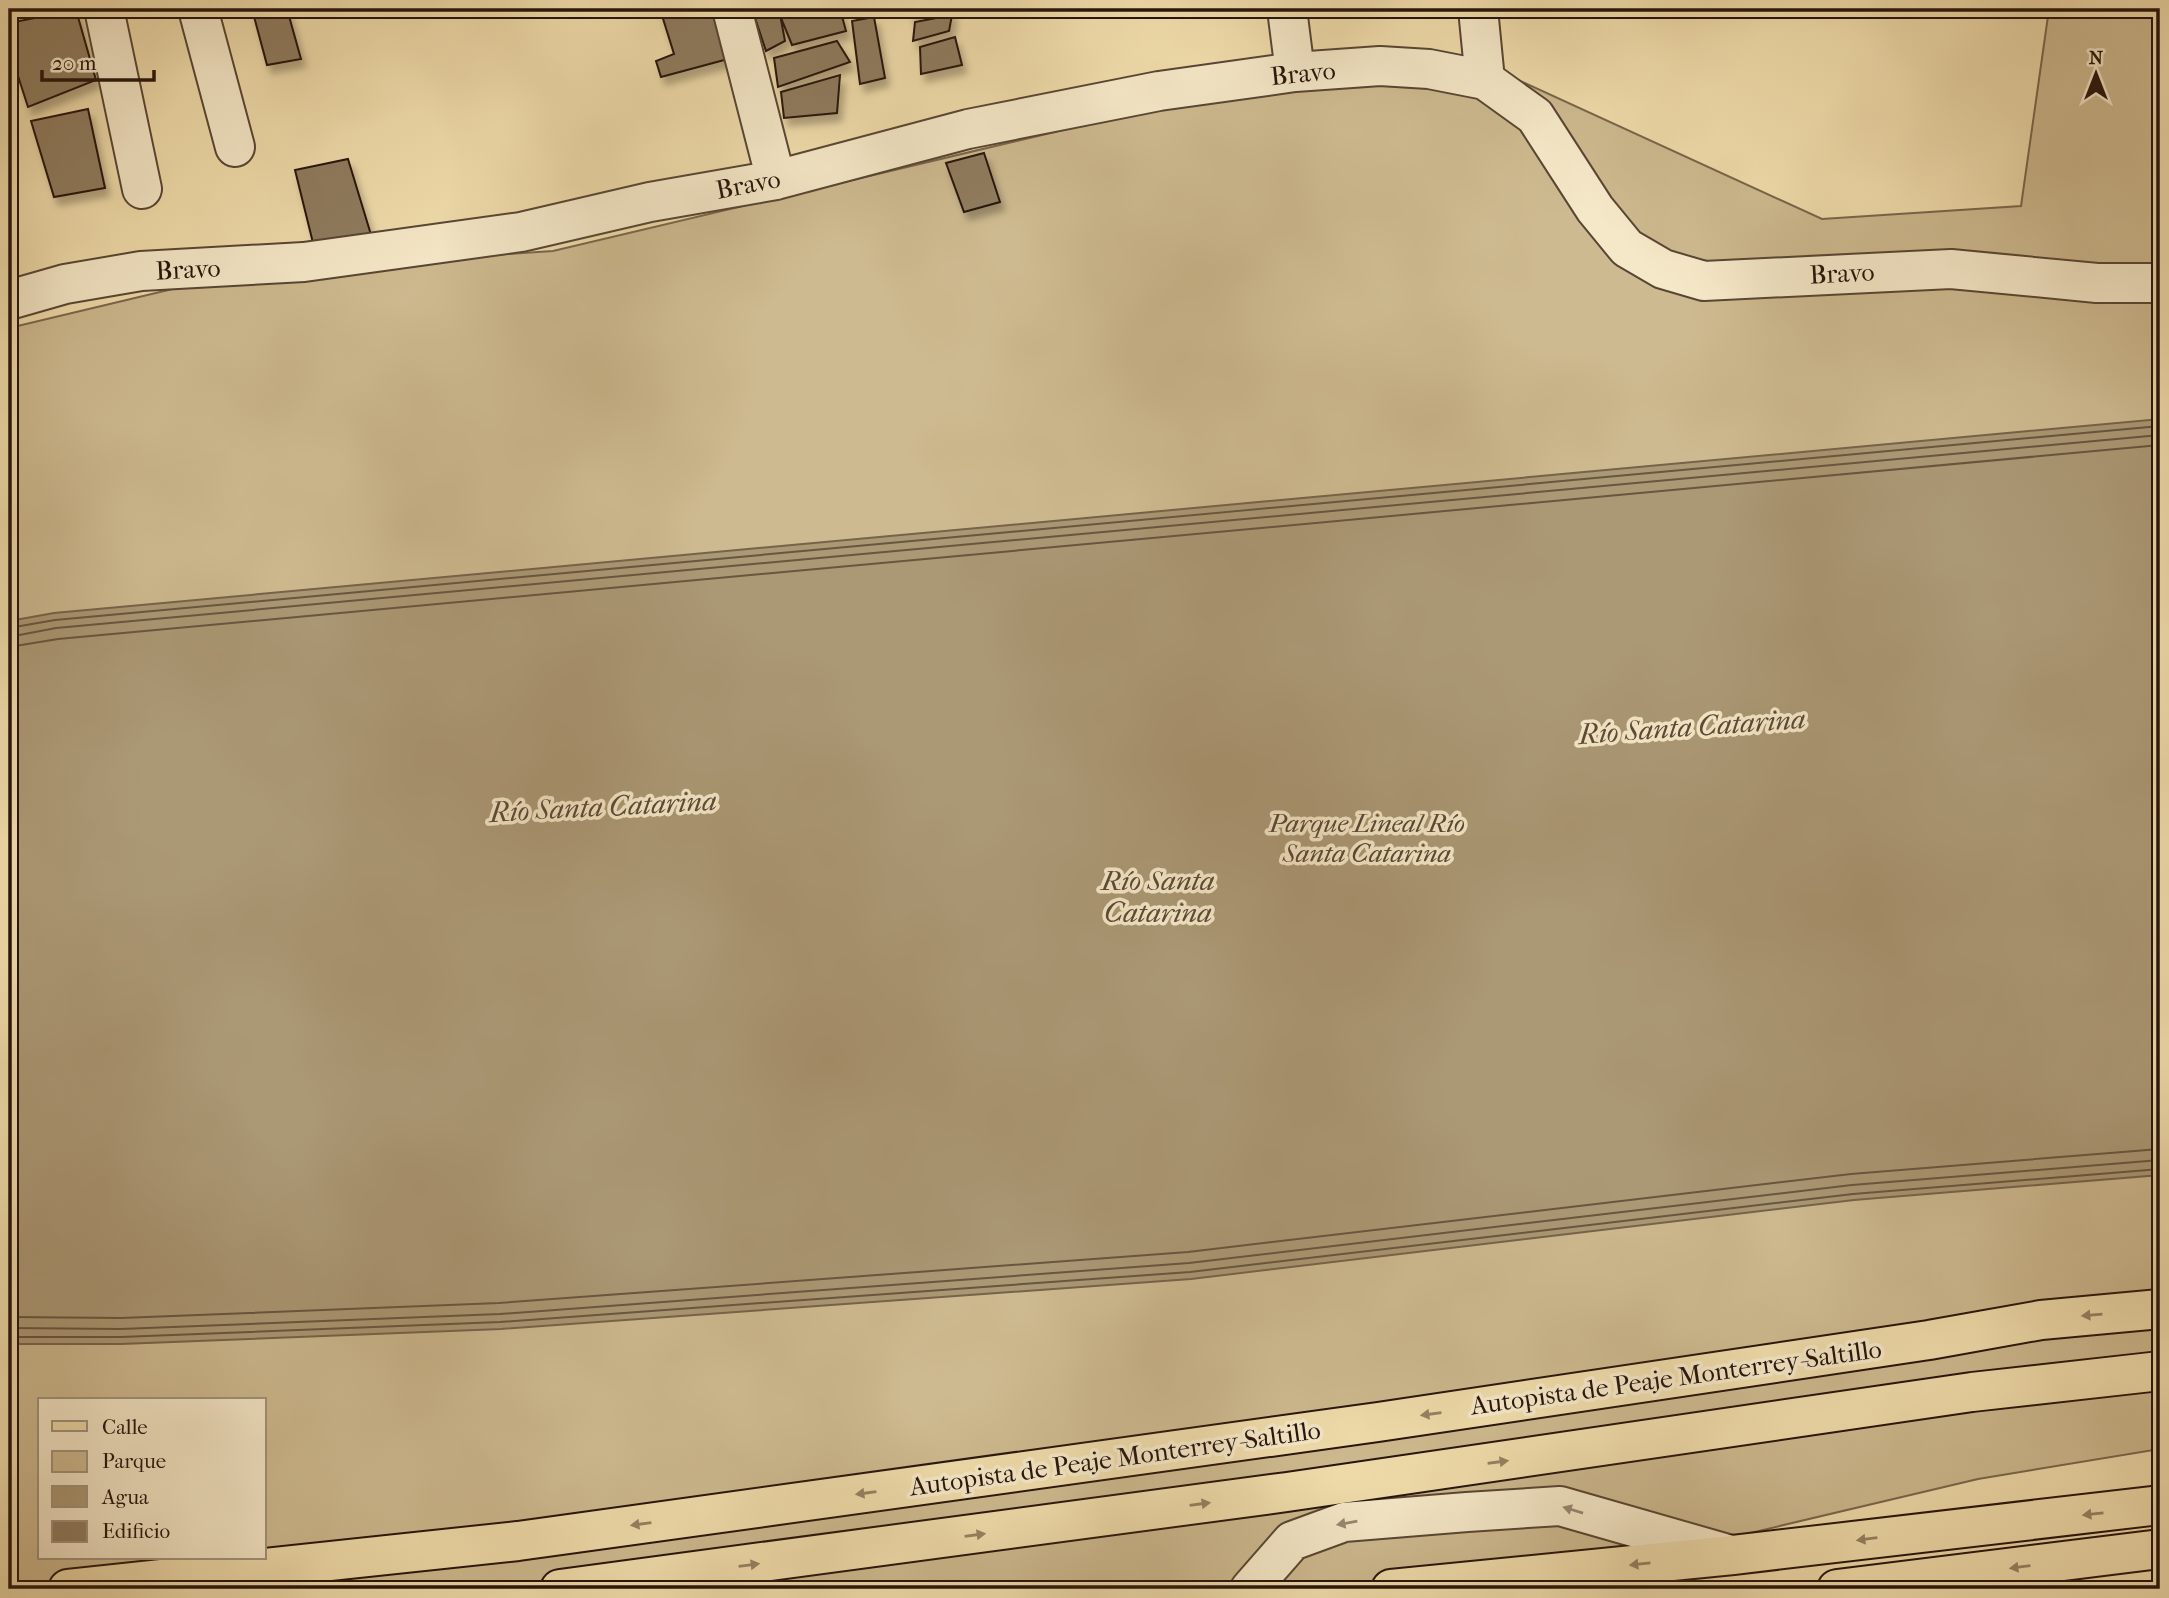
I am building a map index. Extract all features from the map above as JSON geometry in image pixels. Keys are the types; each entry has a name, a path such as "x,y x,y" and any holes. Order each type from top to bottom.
{"main road":[{"name":"Autopista de Peaje Monterrey-Saltillo","path":"68,1589 518,1541 1392,1420 1915,1342 2041,1320 2160,1309"},
{"path":"560,1589 1274,1494 1972,1392 2160,1371"},
{"path":"1391,1589 1733,1555 2160,1505"},
{"path":"1838,1589 2160,1549"}],"street":[{"path":"104,9 142,190"},
{"path":"198,9 235,147"},
{"path":"732,9 776,180"},
{"path":"1287,9 1295,72"},
{"path":"1478,9 1485,80"},
{"name":"Bravo","path":"9,300 65,284 141,271 304,262 521,232 650,202 776,180 968,129 1159,91 1295,72 1392,67 1430,69 1485,80 1535,116 1595,209 1627,248 1663,269 1704,281 1951,269 2097,283 2160,283"},
{"path":"1250,1589 1292,1541 1343,1522 1467,1512 1560,1506 1733,1555"}],"green space":[{"name":"Parque Lineal Río Santa Catarina","path":"2049,9 2160,9 2160,1449 1978,1479 1691,1547 1536,1589 9,1589 9,328 248,271 553,251 1185,101 1494,69 1822,219 2021,206"}],"water":[{"name":"Río Santa Catarina","path":"2160,419 2160,1175 1854,1200 1191,1279 501,1329 121,1344 9,1344 9,621 54,613"}],"building":[{"path":"9,9 40,9 9,18"},
{"path":"252,9 287,9 301,59 267,65"},
{"path":"660,9 717,9 728,59 661,77 656,61 674,54"},
{"path":"752,9 779,9 785,41 766,51"},
{"path":"780,9 840,9 846,31 792,45"},
{"path":"910,9 951,9 951,13 912,18"},
{"path":"76,10 96,80 28,107 9,48 9,23"},
{"path":"952,15 949,31 913,41 915,22"},
{"path":"874,17 885,78 860,84 852,21"},
{"path":"955,37 962,65 921,74 920,47"},
{"path":"837,41 850,62 778,87 774,58"},
{"path":"840,75 837,113 784,118 781,92"},
{"path":"88,109 105,188 54,197 31,121"},
{"path":"984,153 1000,202 964,212 946,163"},
{"path":"348,159 372,238 313,243 295,170"}]}
